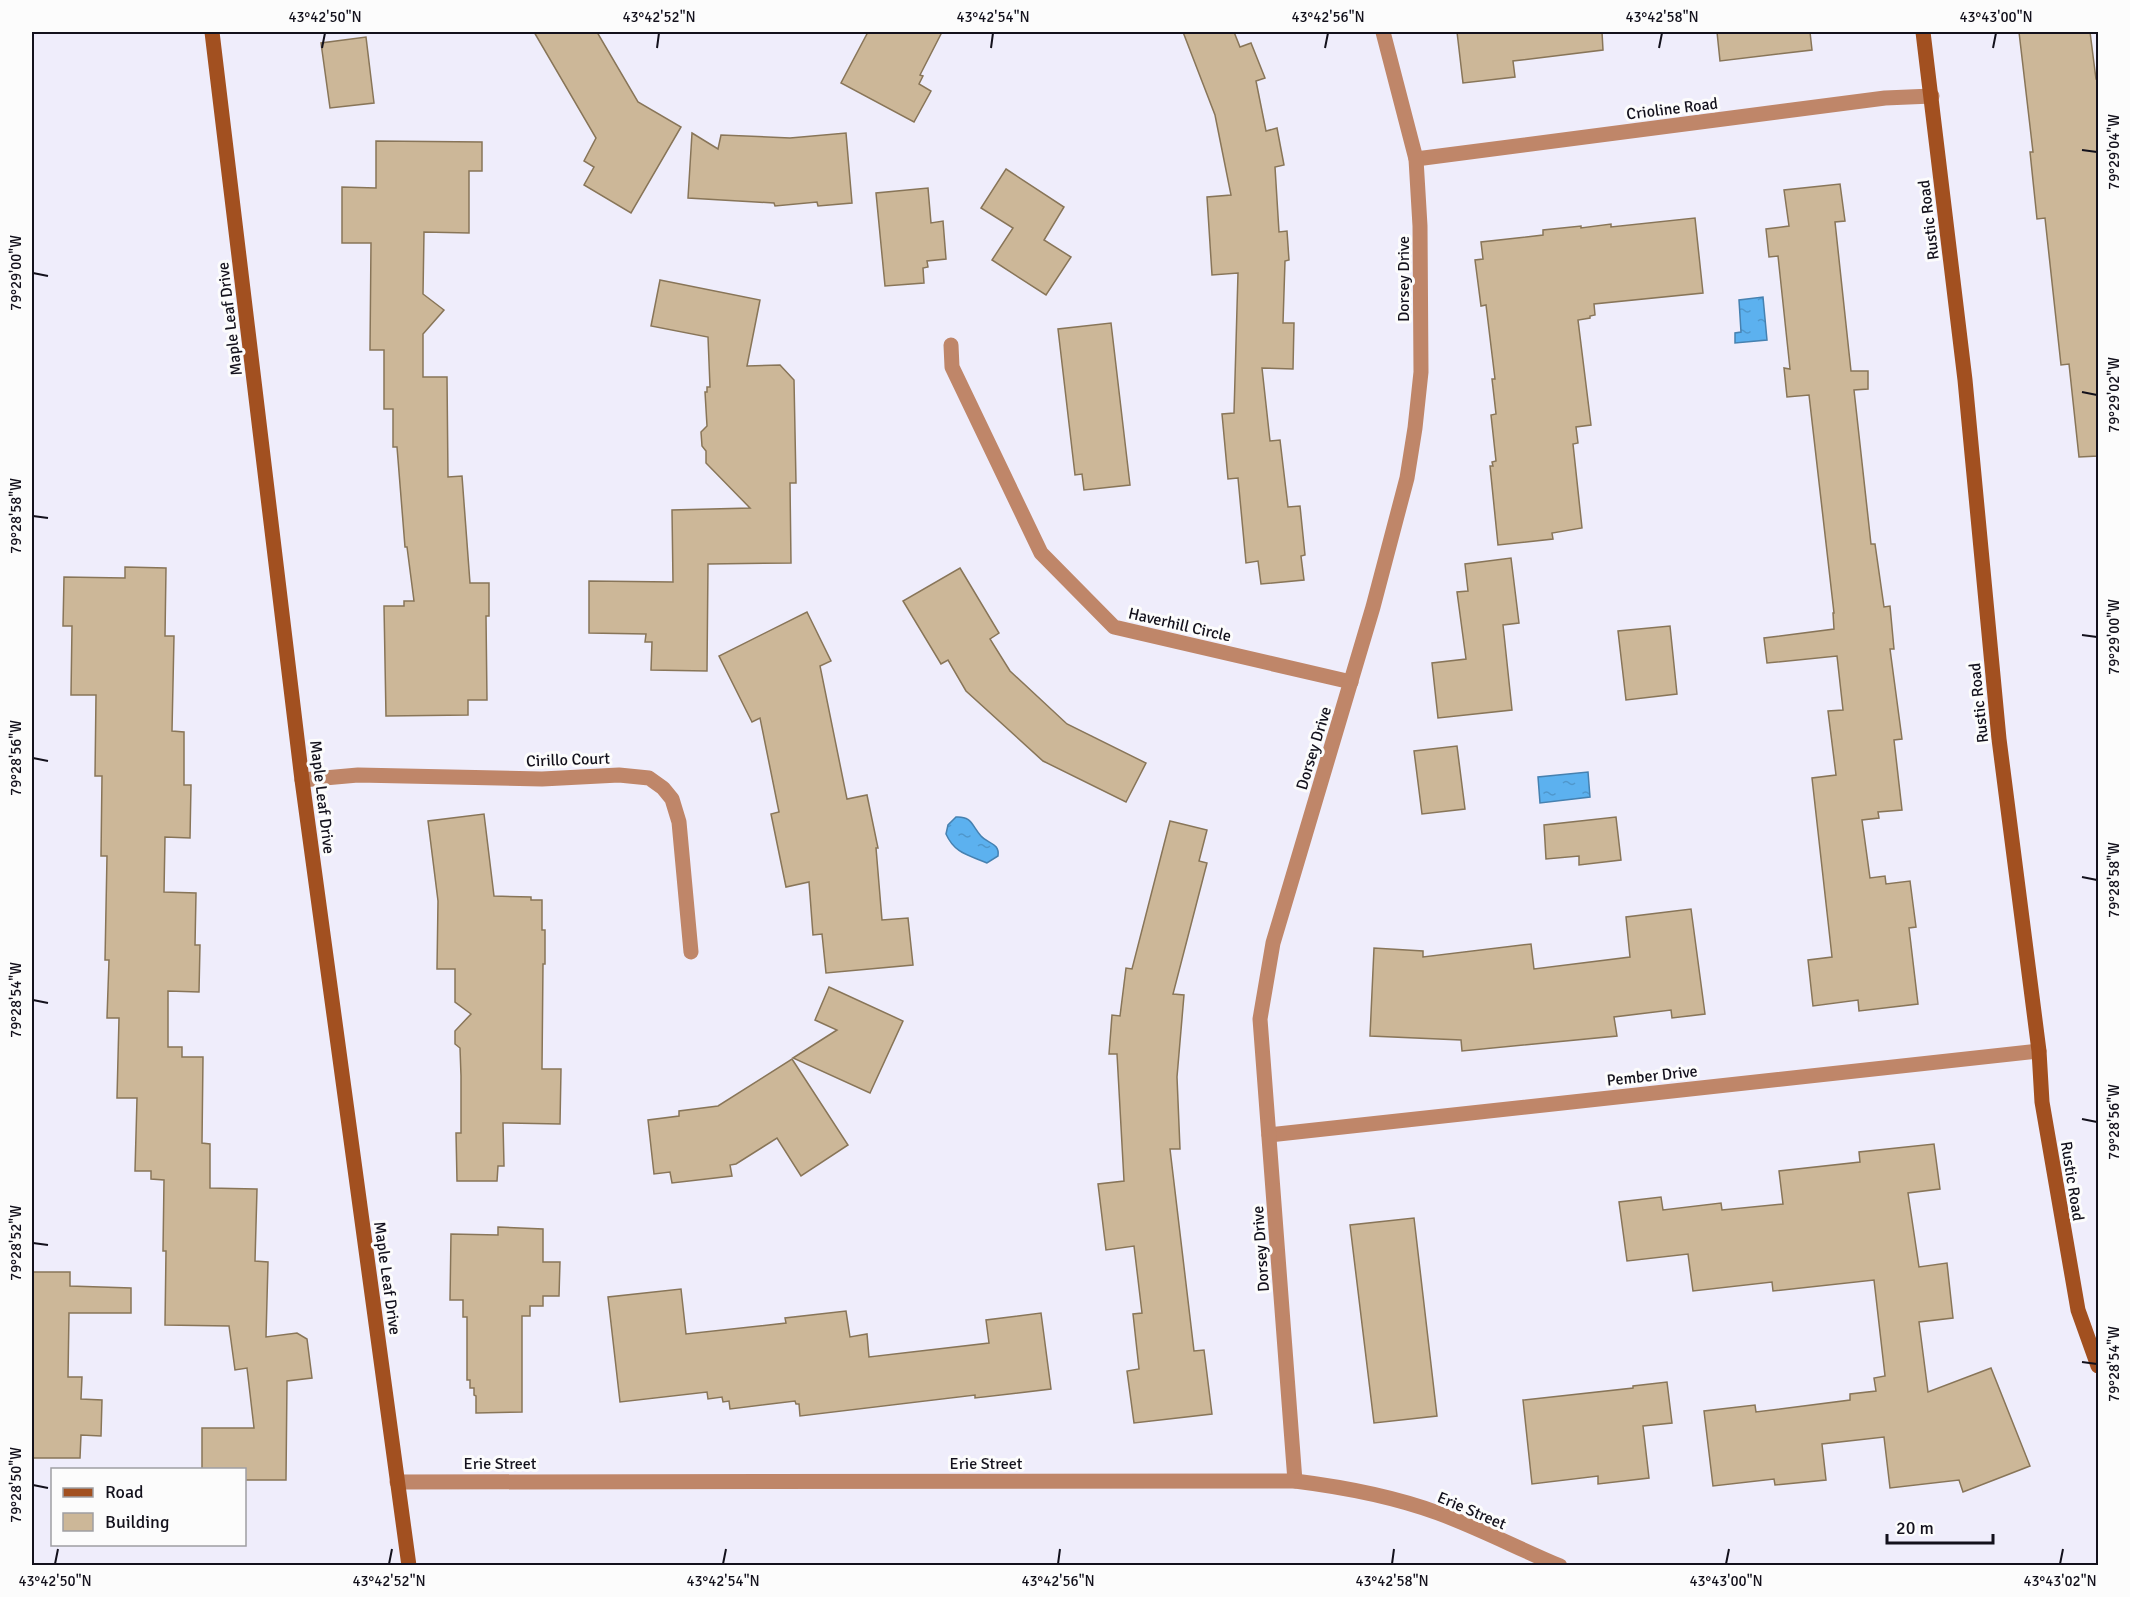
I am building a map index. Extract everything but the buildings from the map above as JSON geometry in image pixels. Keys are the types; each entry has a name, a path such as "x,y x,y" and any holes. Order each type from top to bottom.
{"street":[{"name":"Maple Leaf Drive","path":"212,32 302,780 409,1566"},
{"name":"Dorsey Drive","path":"1295,1480 1260,1019 1273,943 1351,682 1407,478 1415,428 1421,372 1420,226 1416,159 1402,96 1383,32"},
{"name":"Rustic Road","path":"1923,32 1965,380 1999,739 2039,1051 2042,1102 2078,1310 2098,1366"},
{"name":"Crioline Road","path":"1416,159 1886,98 1932,96"},
{"name":"Haverhill Circle","path":"951,345 952,367 1041,553 1114,627 1351,682"},
{"name":"Cirillo Court","path":"302,780 358,775 542,779 619,775 649,778 663,788 672,799 679,822 691,952"},
{"name":"Pember Drive","path":"1269,1135 2039,1051"},
{"name":"Erie Street","path":"398,1482 1295,1480 1352,1489 1437,1513 1560,1566"}],"water":[{"path":"1763,297 1767,340 1735,343 1735,333 1741,332 1739,300"},
{"path":"1588,772 1590,797 1540,803 1538,777"},
{"path":"956,817 969,820 984,839 995,846 998,856 987,863 958,850 946,834 948,825"}]}
